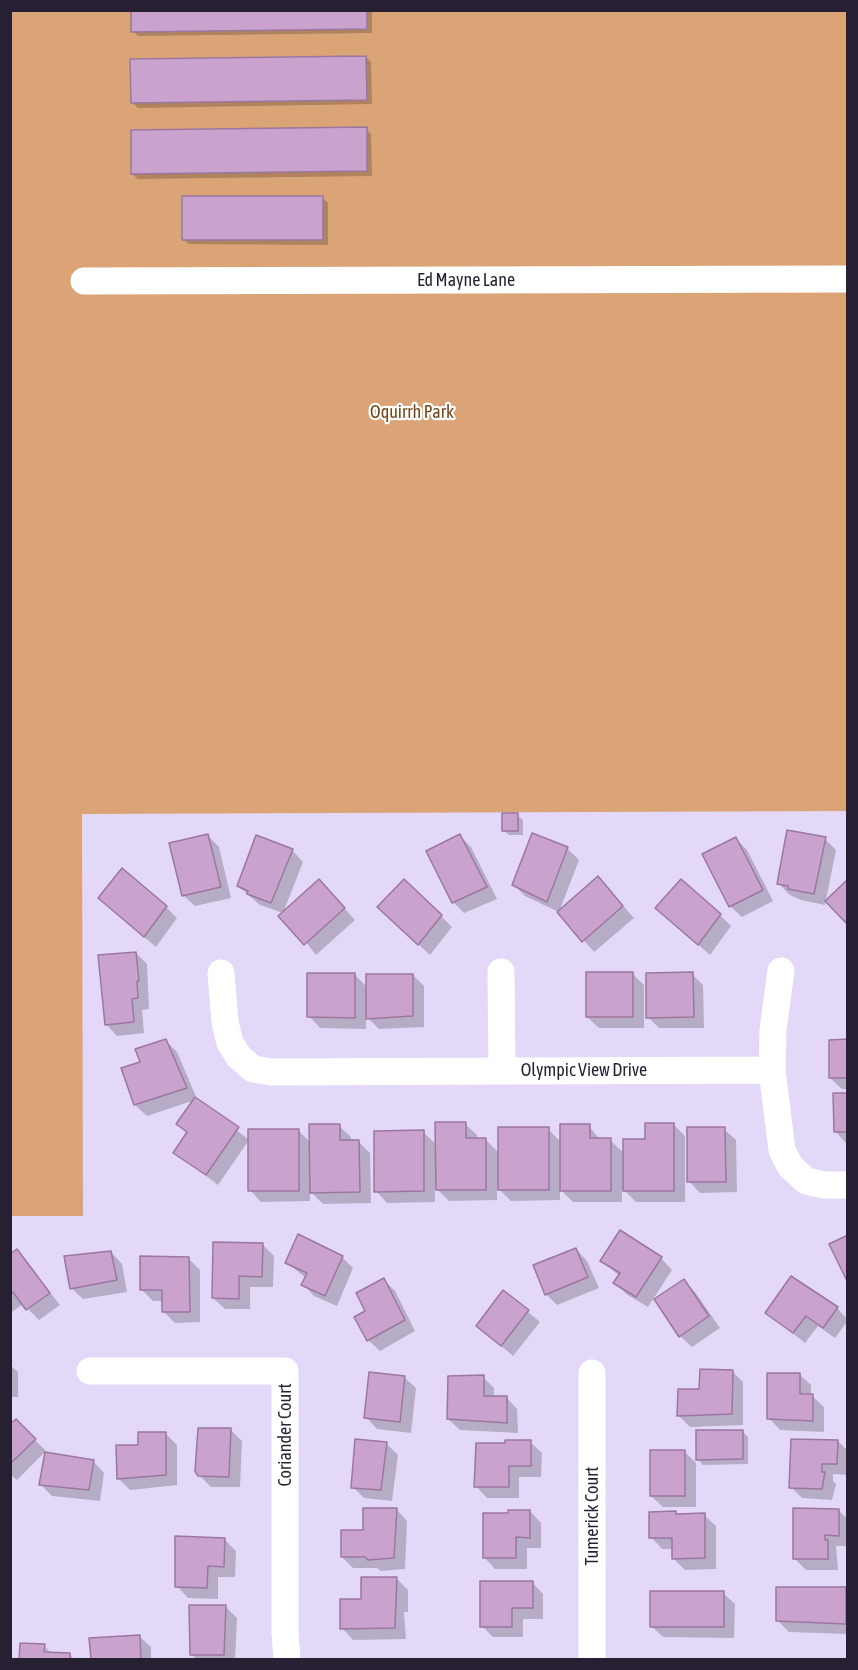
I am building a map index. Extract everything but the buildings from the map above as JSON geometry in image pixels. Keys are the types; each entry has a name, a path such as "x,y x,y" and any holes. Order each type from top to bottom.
{"street":[{"name":"Ed Mayne Lane","path":"84,281 848,279"},
{"path":"781,971 773,1030 772,1070 782,1150 790,1166 806,1181 824,1185 848,1185"},
{"path":"501,972 502,1070"},
{"name":"Olympic View Drive","path":"221,973 225,1022 230,1043 238,1058 253,1069 272,1072 772,1070"},
{"name":"Coriander Court","path":"90,1371 285,1371 287,1659"},
{"name":"Tumerick Court","path":"591,1372 592,1659"}],"green space":[{"name":"Oquirrh Park","path":"11,11 847,11 847,811 82,814 83,1216 11,1216"}]}
